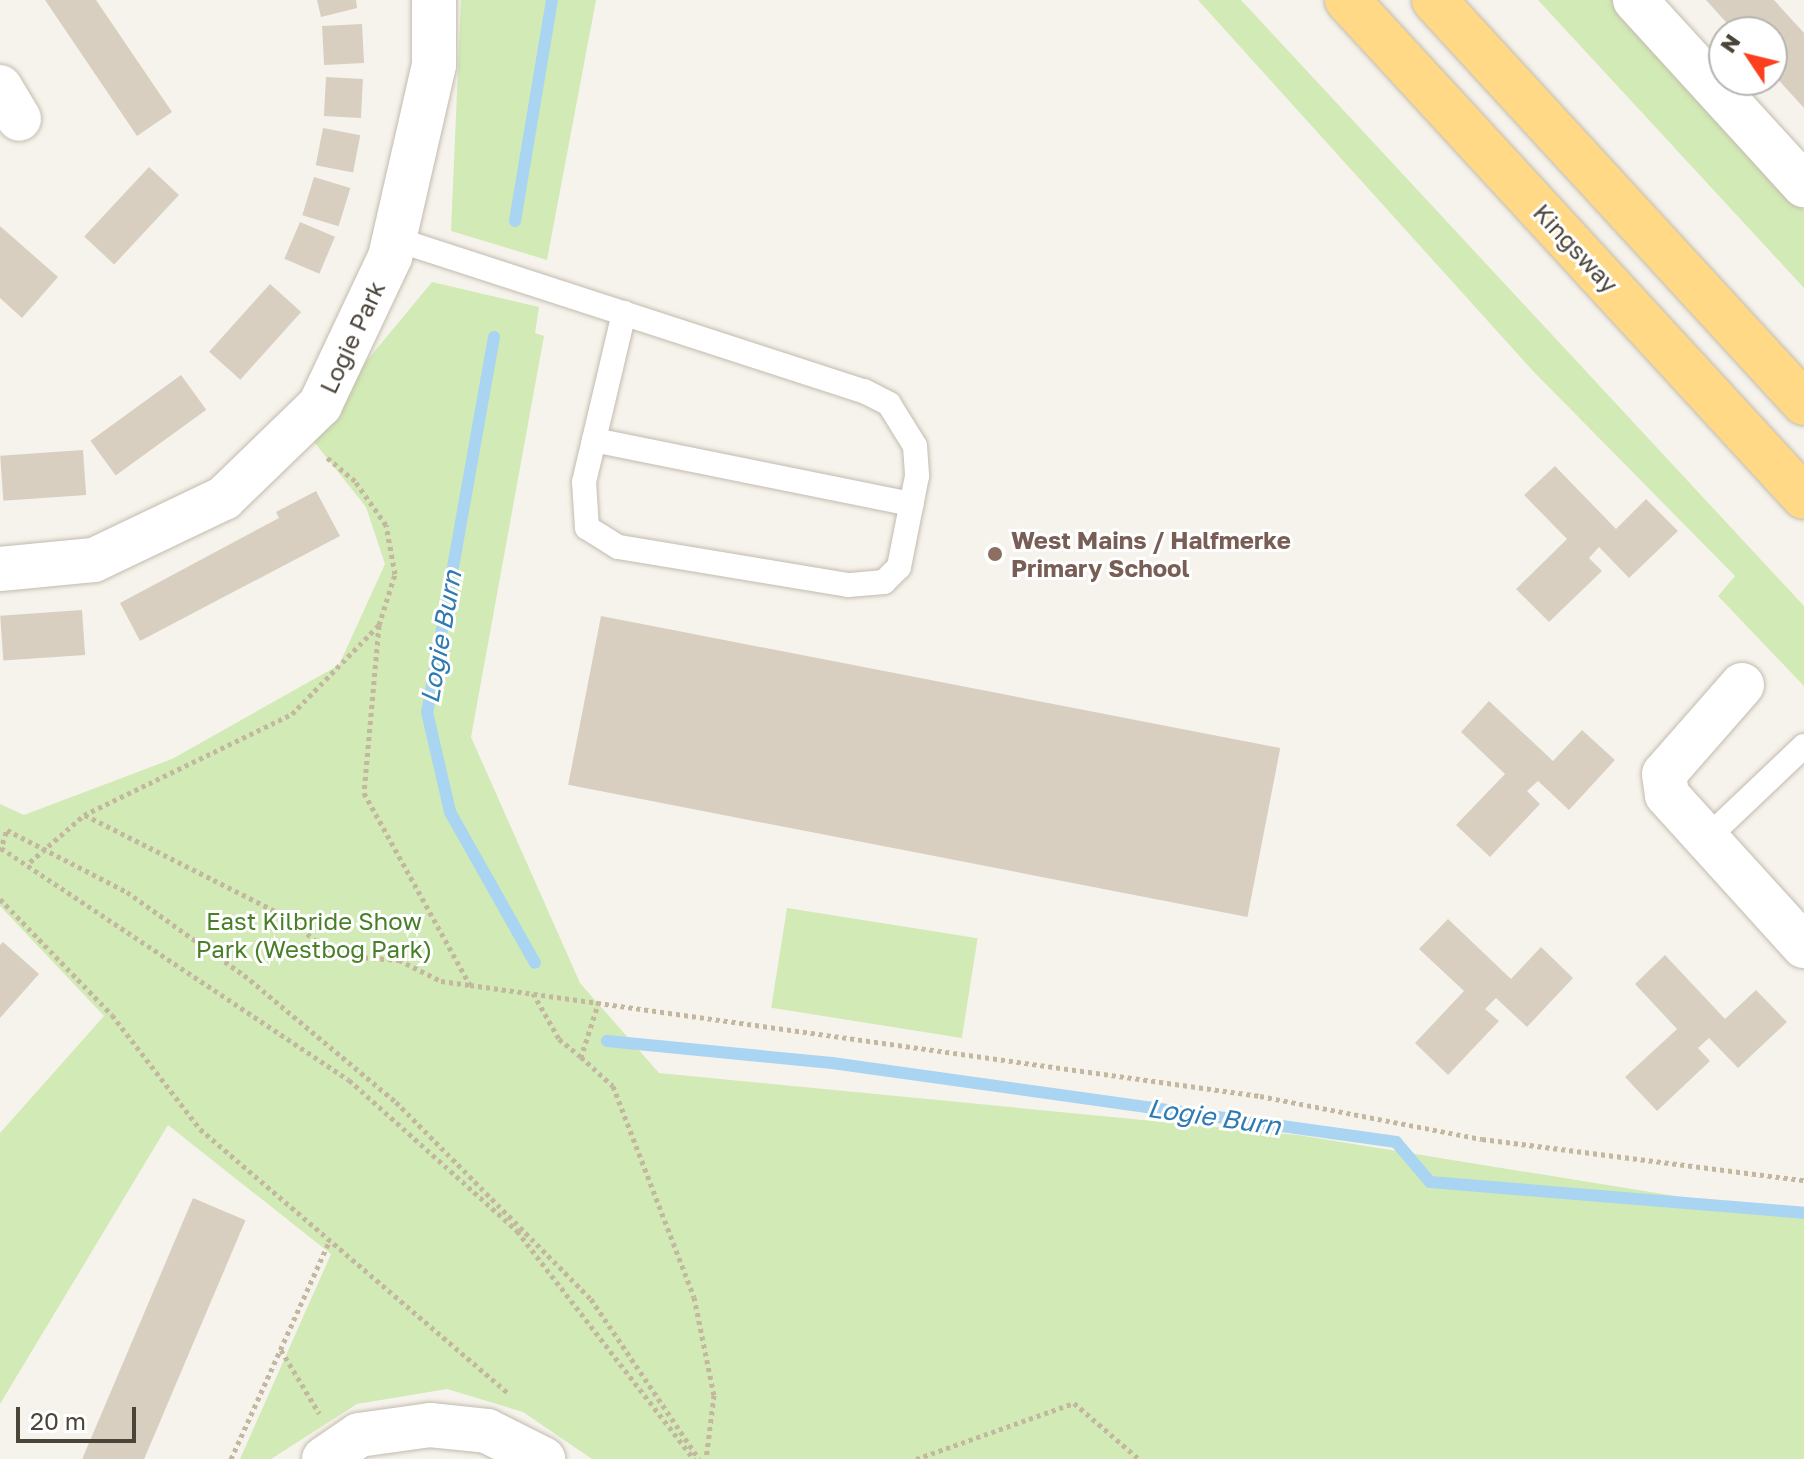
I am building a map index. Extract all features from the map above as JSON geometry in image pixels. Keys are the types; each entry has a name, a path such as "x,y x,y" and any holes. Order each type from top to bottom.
{"highway":[{"name":"Kingsway","path":"1347,0 1804,497"},
{"path":"1434,0 1804,403"}],"street":[{"name":"Logie Park","path":"0,569 94,560 224,498 320,405 395,239 434,65 434,0"},
{"path":"1635,0 1804,185"},
{"path":"1742,685 1664,774 1667,795 1804,946"},
{"path":"332,1454 359,1435 430,1425 487,1431 534,1455"}],"lane":[{"path":"395,239 563,292 889,404 915,446 912,504 899,567 868,586 618,547 587,528 581,510 624,313"},
{"path":"594,440 912,504"},
{"path":"1706,839 1804,746"}],"path":[{"path":"293,430 355,481 386,525 395,574 379,625 364,793 470,985"},
{"path":"30,862 84,815 292,714 379,625"},
{"path":"84,815 278,912 332,955 399,960 441,981 1260,1096 1482,1139 1804,1180"},
{"path":"7,830 127,892 244,975 396,1102 591,1299 696,1459 517,1231 349,1080 30,862 0,849 7,830"},
{"path":"0,899 112,1015 200,1129 523,1405 534,1455"},
{"path":"533,993 559,1039 613,1086 694,1297 714,1395 706,1459"},
{"path":"581,1057 599,1001"},
{"path":"231,1459 329,1242"},
{"path":"281,1349 332,1454"},
{"path":"916,1459 1074,1403 1139,1459"}],"green space":[{"path":"461,0 596,0 547,260 451,231"},
{"path":"1198,0 1241,0 1804,606 1804,686 1718,596 1735,576 1533,371"},
{"path":"1538,0 1613,0 1804,210 1804,288"},
{"name":"East Kilbride Show Park (Westbog Park)","path":"432,282 539,307 535,333 544,336 471,737 580,983 659,1073 1298,1135 1804,1217 1804,1459 592,1459 523,1412 447,1389 357,1404 271,1459 240,1459 331,1254 168,1125 0,1404 0,1133 104,1016 0,906 0,804 24,815 172,759 339,665 385,564 366,507 307,433"},
{"path":"787,908 978,938 962,1038 771,1008"}],"building":[{"path":"45,0 96,0 172,112 137,136"},
{"path":"317,0 356,0 357,8 321,17"},
{"path":"1706,0 1774,0 1804,33 1804,108 1788,90 1788,16 1720,16"},
{"path":"362,24 364,63 324,65 322,26"},
{"path":"326,77 363,79 361,118 324,116"},
{"path":"323,128 360,135 353,173 316,165"},
{"path":"149,167 179,195 114,264 84,236"},
{"path":"314,177 350,188 339,226 302,215"},
{"path":"300,222 335,237 319,274 284,259"},
{"path":"0,226 58,277 22,318 0,298"},
{"path":"270,284 301,312 240,380 209,352"},
{"path":"181,375 206,410 116,476 90,441"},
{"path":"83,450 86,495 3,501 0,456"},
{"path":"1555,466 1616,529 1646,499 1678,531 1629,578 1599,547 1589,558 1602,571 1549,622 1516,589 1567,539 1524,495"},
{"path":"316,491 340,536 140,641 120,603 279,518 276,512"},
{"path":"82,610 85,655 3,661 0,616"},
{"path":"601,616 1280,748 1247,917 568,785"},
{"path":"1489,701 1553,761 1582,730 1615,760 1569,810 1538,781 1527,791 1540,804 1490,857 1456,825 1505,774 1461,732"},
{"path":"1448,919 1511,979 1541,947 1573,978 1527,1027 1496,998 1485,1009 1499,1021 1448,1075 1415,1043 1464,991 1419,949"},
{"path":"3,942 39,974 0,1018 0,945"},
{"path":"1665,955 1725,1019 1756,990 1787,1022 1738,1068 1709,1038 1698,1048 1710,1061 1657,1111 1625,1077 1677,1029 1635,984"},
{"path":"193,1198 245,1220 144,1459 82,1459"}],"waterway":[{"name":"Logie Burn","path":"515,221 552,0"},
{"name":"Logie Burn","path":"494,337 427,712 450,812 535,963"},
{"name":"Logie Burn","path":"607,1041 832,1063 1396,1142 1430,1182 1804,1213"}],"place":[{"name":"West Mains / Halfmerke Primary School","path":"995,554"}]}
